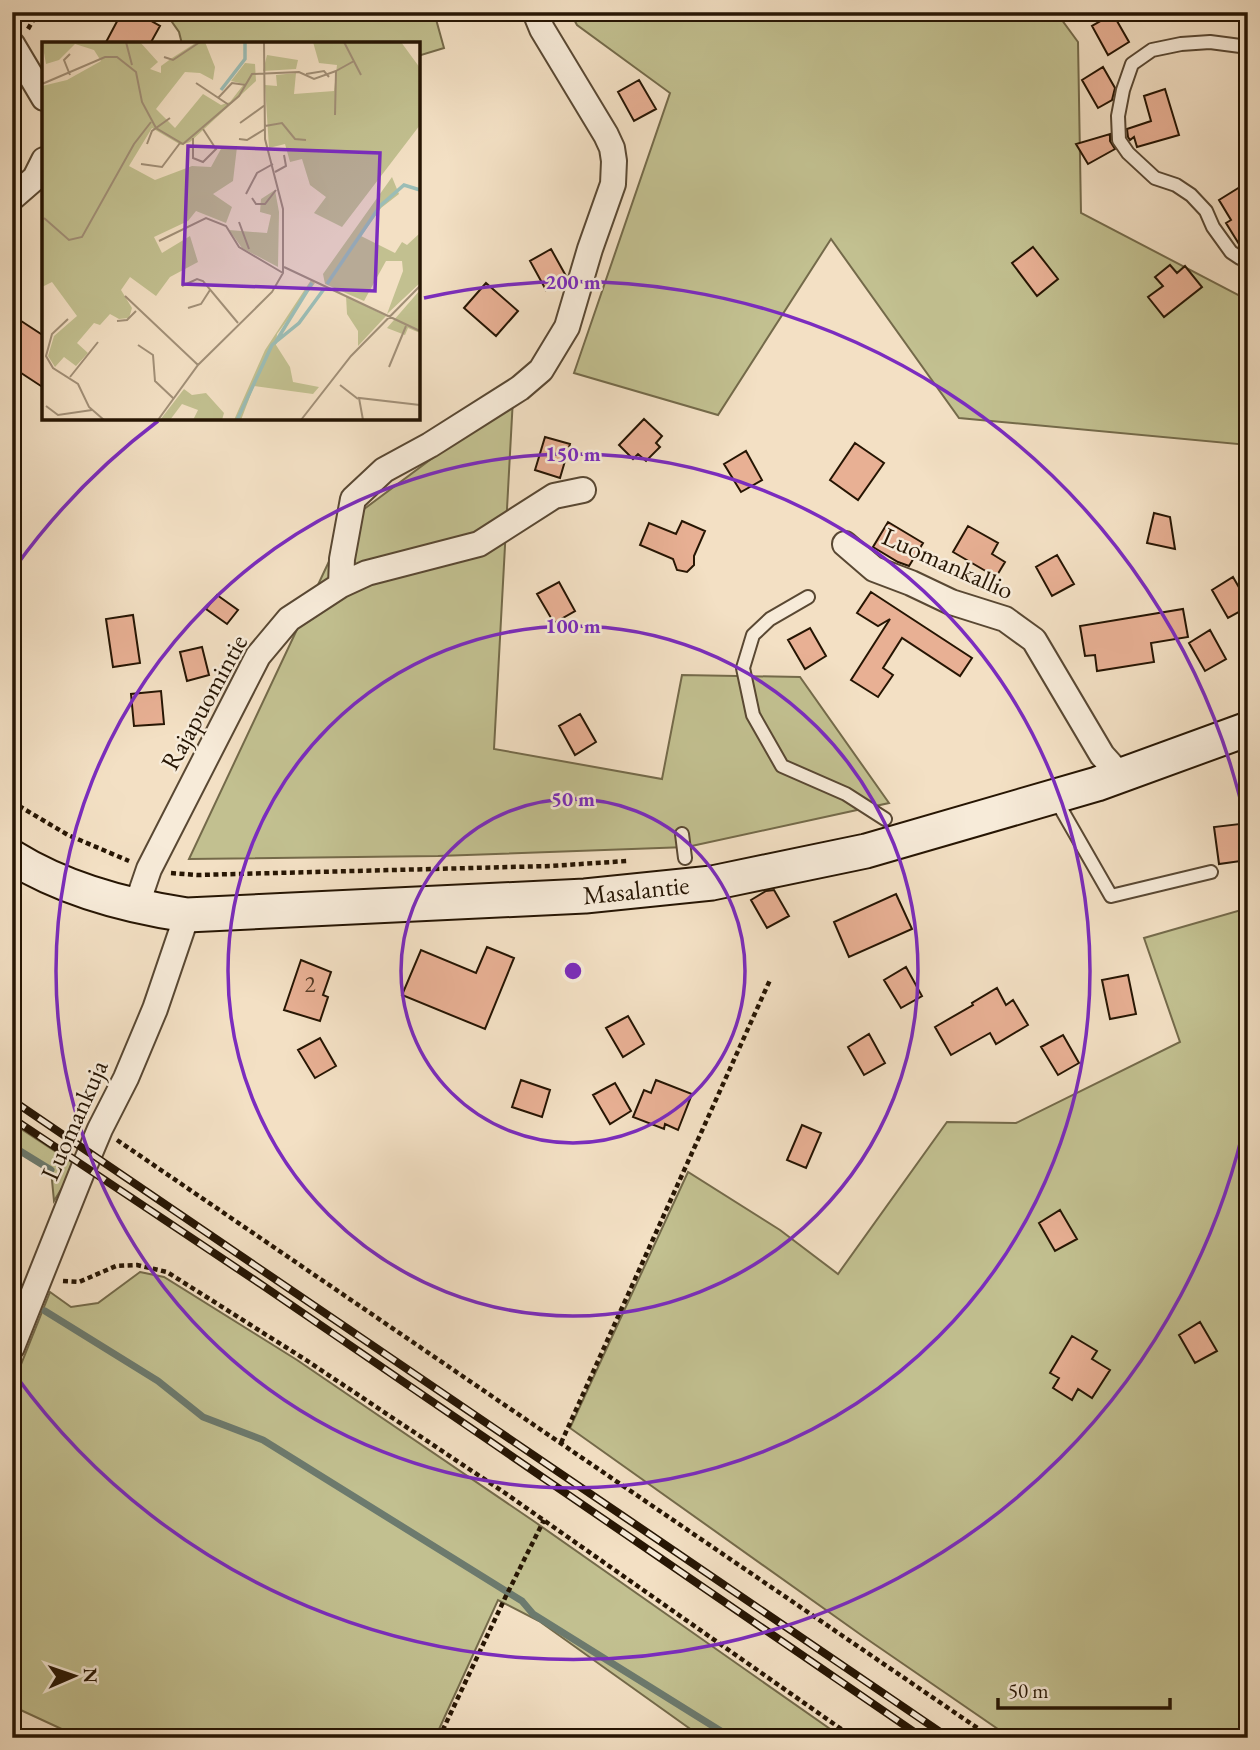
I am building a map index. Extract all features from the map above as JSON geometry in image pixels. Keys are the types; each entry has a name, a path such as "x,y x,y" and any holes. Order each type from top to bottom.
{"street":[{"path":"341,585 342,559 353,499 384,470 430,445 520,388 541,370 567,327 613,184 614,161 606,135 534,12"},
{"path":"12,44 42,95"},
{"path":"12,198 35,178 42,164"},
{"name":"Rajapuomintie","path":"136,906 149,869 258,656 289,619 341,585 367,573 479,544 554,496 583,491"},
{"name":"Luomankallio","path":"845,544 874,569 951,602 1005,619 1034,640 1102,755 1120,775"},
{"name":"Masalantie","path":"12,858 30,869 108,899 187,915 584,896 712,883 866,851 1097,784 1248,729"},
{"name":"Luomankuja","path":"12,1347 100,1129 126,1078 155,1009 187,915"}],"lane":[{"path":"1248,47 1210,41 1152,50 1132,64 1118,116 1119,140 1128,153 1155,178 1176,185 1191,195 1206,211 1213,227 1231,252 1240,258 1248,257"},
{"path":"808,597 770,619 753,635 743,668 753,715 782,766 846,794 885,819"},
{"path":"1054,796 1111,896 1211,872"},
{"path":"682,834 685,858"}],"path":[{"path":"12,801 68,835 157,872 197,875 550,866 631,861"},
{"path":"561,1443 770,980"},
{"path":"100,1129 992,1738"},
{"path":"43,1274 62,1281 79,1282 116,1265 137,1265 167,1272 306,1360 544,1520 854,1738"},
{"path":"439,1738 544,1520"}],"shaded area":[{"path":"165,12 434,12 444,48 420,55 420,42 182,42 179,32"},
{"path":"570,12 1056,12 1078,42 1081,213 1248,300 1248,445 959,418 831,239 718,415 574,373 670,93 577,25"},
{"path":"513,398 494,749 662,779 682,675 800,677 889,803 687,847 438,856 189,859 348,521"},
{"path":"1248,908 1248,1738 1011,1738 570,1428 688,1172 780,1230 838,1274 947,1122 1016,1123 1180,1042 1144,938"},
{"path":"12,1123 76,1165 54,1201 51,1170 12,1146"},
{"path":"140,1272 164,1277 297,1360 535,1522 843,1738 703,1738 539,1621 498,1600 435,1738 81,1738 12,1706 12,1387 50,1292 71,1307 98,1303"}],"building":[{"path":"122,12 135,12 160,26 151,42 106,42"},
{"path":"1113,14 1129,42 1108,55 1092,26"},
{"path":"1103,67 1115,88 1112,100 1098,108 1082,80"},
{"path":"639,80 656,109 634,121 618,92"},
{"path":"1165,89 1179,135 1137,147 1134,137 1130,140 1128,137 1127,129 1151,121 1144,96"},
{"path":"1110,134 1110,141 1115,149 1088,164 1076,144"},
{"path":"1248,182 1248,248 1242,249 1226,223 1231,220 1219,200"},
{"path":"1033,247 1058,279 1037,296 1012,263"},
{"path":"551,249 566,276 546,290 530,261"},
{"path":"1170,265 1177,273 1185,266 1202,287 1164,317 1148,297 1163,286 1155,277"},
{"path":"486,283 518,311 496,336 464,308"},
{"path":"12,315 42,335 42,387 12,367"},
{"path":"644,419 662,436 656,443 660,447 646,461 638,454 633,459 619,445"},
{"path":"545,437 570,444 560,478 535,470"},
{"path":"855,443 884,463 858,500 830,480"},
{"path":"746,451 762,480 741,492 724,464"},
{"path":"1154,513 1170,517 1175,549 1147,543"},
{"path":"682,521 705,531 694,556 694,565 687,572 677,570 673,559 640,545 649,523 676,534"},
{"path":"888,522 923,543 909,566 873,547"},
{"path":"968,526 998,543 992,554 1005,562 996,577 953,552"},
{"path":"1057,555 1074,584 1052,596 1036,567"},
{"path":"1233,577 1248,607 1228,618 1212,590"},
{"path":"559,582 575,611 554,623 537,594"},
{"path":"871,592 972,658 960,676 902,638 883,668 893,675 878,697 851,680 890,619 878,626 857,613"},
{"path":"217,595 238,610 227,624 206,609"},
{"path":"1183,609 1188,637 1151,643 1154,662 1097,671 1095,655 1085,656 1080,626"},
{"path":"133,615 140,663 113,667 106,619"},
{"path":"810,628 826,656 805,669 788,640"},
{"path":"1210,630 1226,659 1205,671 1189,643"},
{"path":"202,647 209,675 187,681 180,652"},
{"path":"161,691 164,724 134,726 131,694"},
{"path":"580,714 596,742 575,755 559,726"},
{"path":"1248,823 1248,860 1219,864 1214,827"},
{"path":"774,890 789,916 767,928 751,900 766,891"},
{"path":"896,894 912,929 849,957 834,922"},
{"path":"487,947 514,958 485,1029 402,995 421,950 476,973"},
{"path":"301,960 331,972 323,995 328,997 320,1021 284,1010"},
{"path":"906,967 922,996 901,1008 884,980"},
{"path":"1128,975 1136,1014 1110,1019 1102,980"},
{"path":"997,988 1006,1005 1013,1000 1028,1025 996,1044 990,1033 951,1055 935,1027"},
{"path":"628,1016 644,1044 623,1057 606,1028"},
{"path":"869,1034 885,1063 864,1075 848,1047"},
{"path":"1063,1035 1079,1063 1058,1075 1041,1047"},
{"path":"320,1038 336,1066 315,1078 298,1050"},
{"path":"521,1080 550,1090 542,1117 512,1107"},
{"path":"656,1080 692,1094 678,1130 665,1124 664,1129 633,1117 644,1090 651,1093"},
{"path":"615,1083 631,1111 610,1124 593,1095"},
{"path":"802,1125 821,1133 806,1168 787,1160"},
{"path":"1060,1210 1077,1239 1055,1251 1039,1223"},
{"path":"1200,1322 1217,1351 1195,1363 1179,1335"},
{"path":"1072,1336 1097,1351 1092,1359 1110,1370 1092,1398 1078,1389 1072,1400 1053,1388 1059,1378 1050,1373"}],"waterway":[{"path":"12,1146 51,1170"},
{"path":"45,1311 158,1381 203,1417 263,1440 522,1601 533,1614 732,1738"}],"railway":[{"path":"12,1100 949,1738"},
{"path":"12,1118 262,1285 923,1738"}]}
